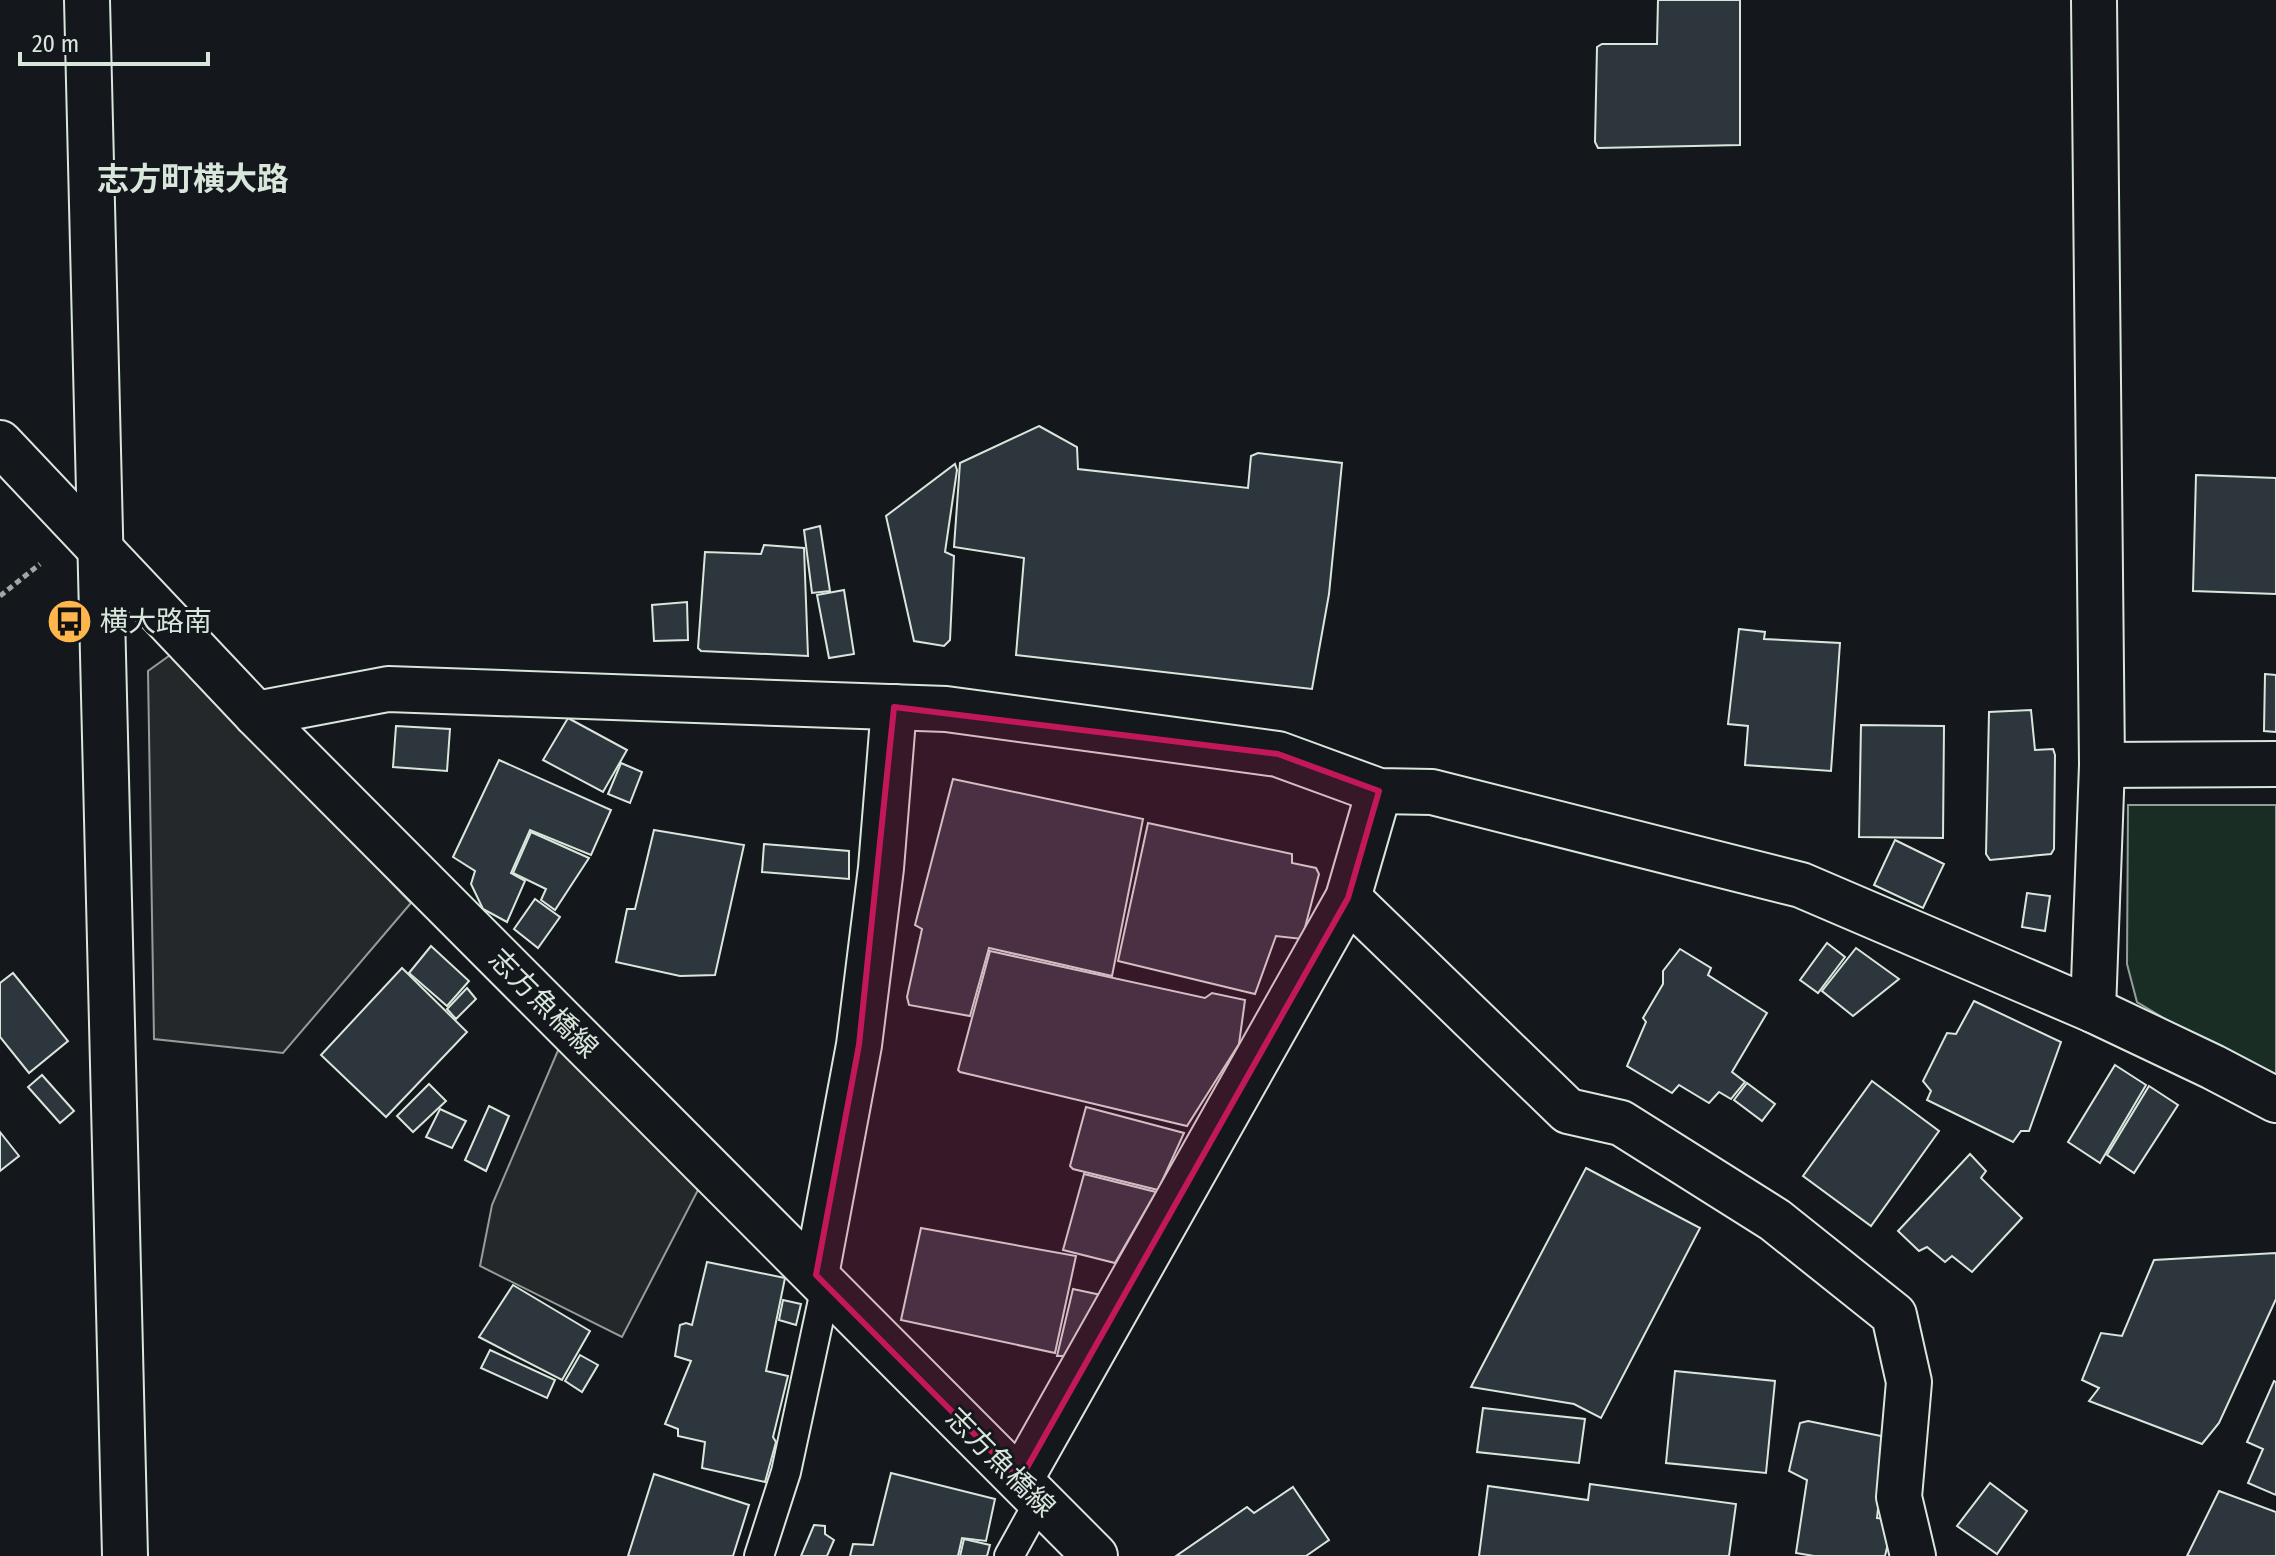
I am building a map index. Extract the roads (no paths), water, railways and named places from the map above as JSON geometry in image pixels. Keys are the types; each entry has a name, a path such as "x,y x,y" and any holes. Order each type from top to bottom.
{"street":[{"path":"87,0 125,1556"},
{"path":"2093,1010 2102,765 2094,0"},
{"name":"志方魚橋線","path":"0,443 256,714 1095,1556"},
{"path":"256,714 388,689 946,709 1278,754 1379,791 1432,792 1801,885 2093,1010 2276,1100"},
{"path":"821,1281 859,1045 881,868 894,707"},
{"path":"2102,765 2276,764"},
{"path":"1030,1490 1348,898 1379,791"},
{"path":"1348,898 1568,1111 1621,1123 1634,1131 1775,1220 1894,1315 1909,1382 1899,1497 1913,1556"}],"lane":[{"path":"759,1556 786,1472 821,1281"},
{"path":"1009,1556 1030,1490"}],"place":[{"name":"横大路南","path":"69,621"}],"district":[{"name":"志方町横大路","path":"193,179"}]}
